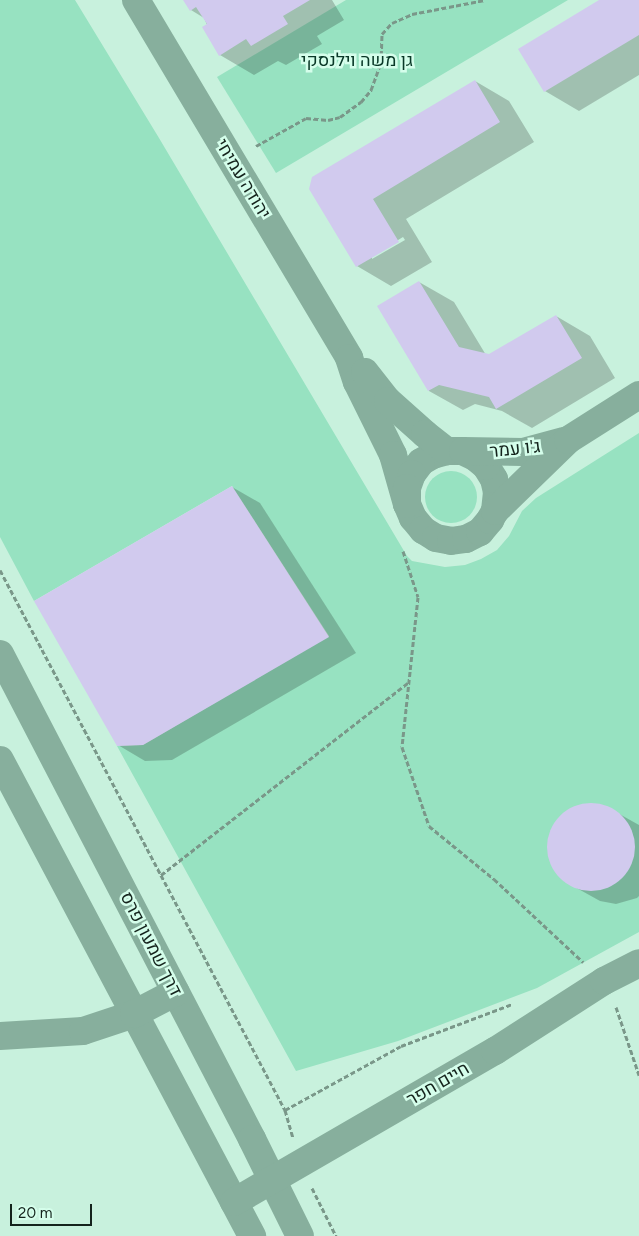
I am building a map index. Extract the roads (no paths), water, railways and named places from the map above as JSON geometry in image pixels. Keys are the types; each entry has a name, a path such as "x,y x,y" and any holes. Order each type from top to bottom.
{"street":[{"name":"יהודה עמיחי","path":"136,0 350,358 357,382 393,455 410,511"},
{"name":"יהודה עמיחי","path":"350,358 367,374 388,401 425,434 454,451"},
{"name":"ג'ו עמר","path":"495,511 568,440 639,394"},
{"name":"ג'ו עמר","path":"454,451 523,452 568,440"},
{"path":"454,451 481,461 494,478 497,492 495,511 480,532 466,539 451,541 436,538 423,530 410,511 407,488 412,474 421,462 433,455 454,451"},
{"name":"דרך שמעון פרס","path":"0,654 176,992 300,1236"},
{"path":"0,760 252,1236"},
{"name":"חיים חפר","path":"234,1202 495,1051 604,981 639,963"},
{"path":"0,1036 83,1031 134,1014 176,992"}],"park label":[{"name":"גן משה וילנסקי","path":"357,60"}]}
